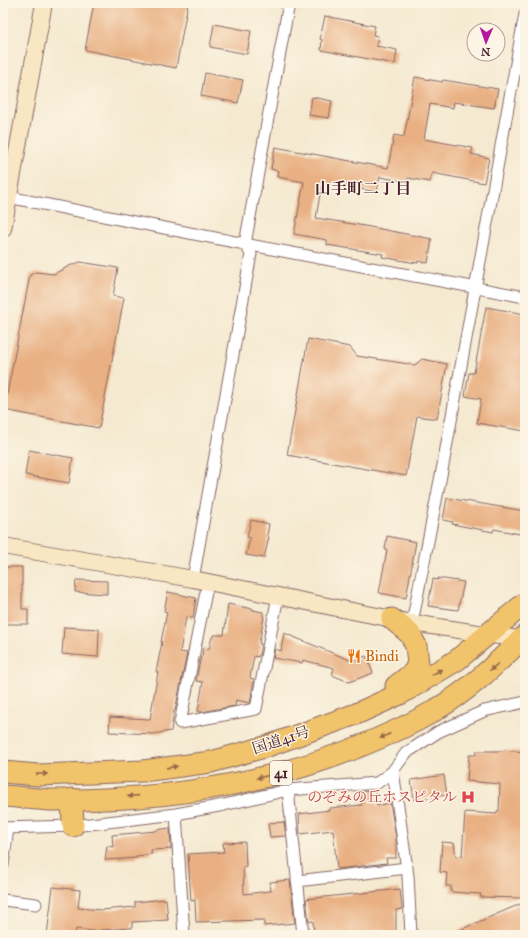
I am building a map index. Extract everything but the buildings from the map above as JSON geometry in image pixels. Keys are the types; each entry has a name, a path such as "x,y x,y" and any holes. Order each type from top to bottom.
{"highway":[{"name":"国道41号","path":"3,772 38,775 143,771 211,762 268,746 341,720 402,693 457,660 525,603"},
{"path":"341,720 351,710 401,684 414,672 418,663 416,646 410,634 392,619"},
{"name":"国道41号","path":"3,796 51,800 170,794 228,785 297,769 347,753 399,730 437,710 498,664 524,638"},
{"path":"72,799 73,826"}],"street":[{"path":"3,229 6,197 44,3"},
{"path":"278,596 256,708 180,723 200,580 251,254 245,244 289,3"},
{"path":"412,623 525,14"},
{"path":"6,197 525,298"},
{"path":"3,546 200,580 412,623 487,635 524,638"},
{"path":"3,865 5,828 73,826 176,814 224,805 288,790 377,783 393,771 406,753 438,732 484,711 525,702"},
{"path":"393,771 407,868 411,935"},
{"path":"288,790 303,935"},
{"path":"176,814 184,935"},
{"path":"297,881 407,868"},
{"path":"3,900 36,904"}],"place":[{"name":"Bindi","path":"354,656"},
{"name":"のぞみの丘ホスピタル","path":"468,797"}],"district":[{"name":"山手町二丁目","path":"363,188"}]}
